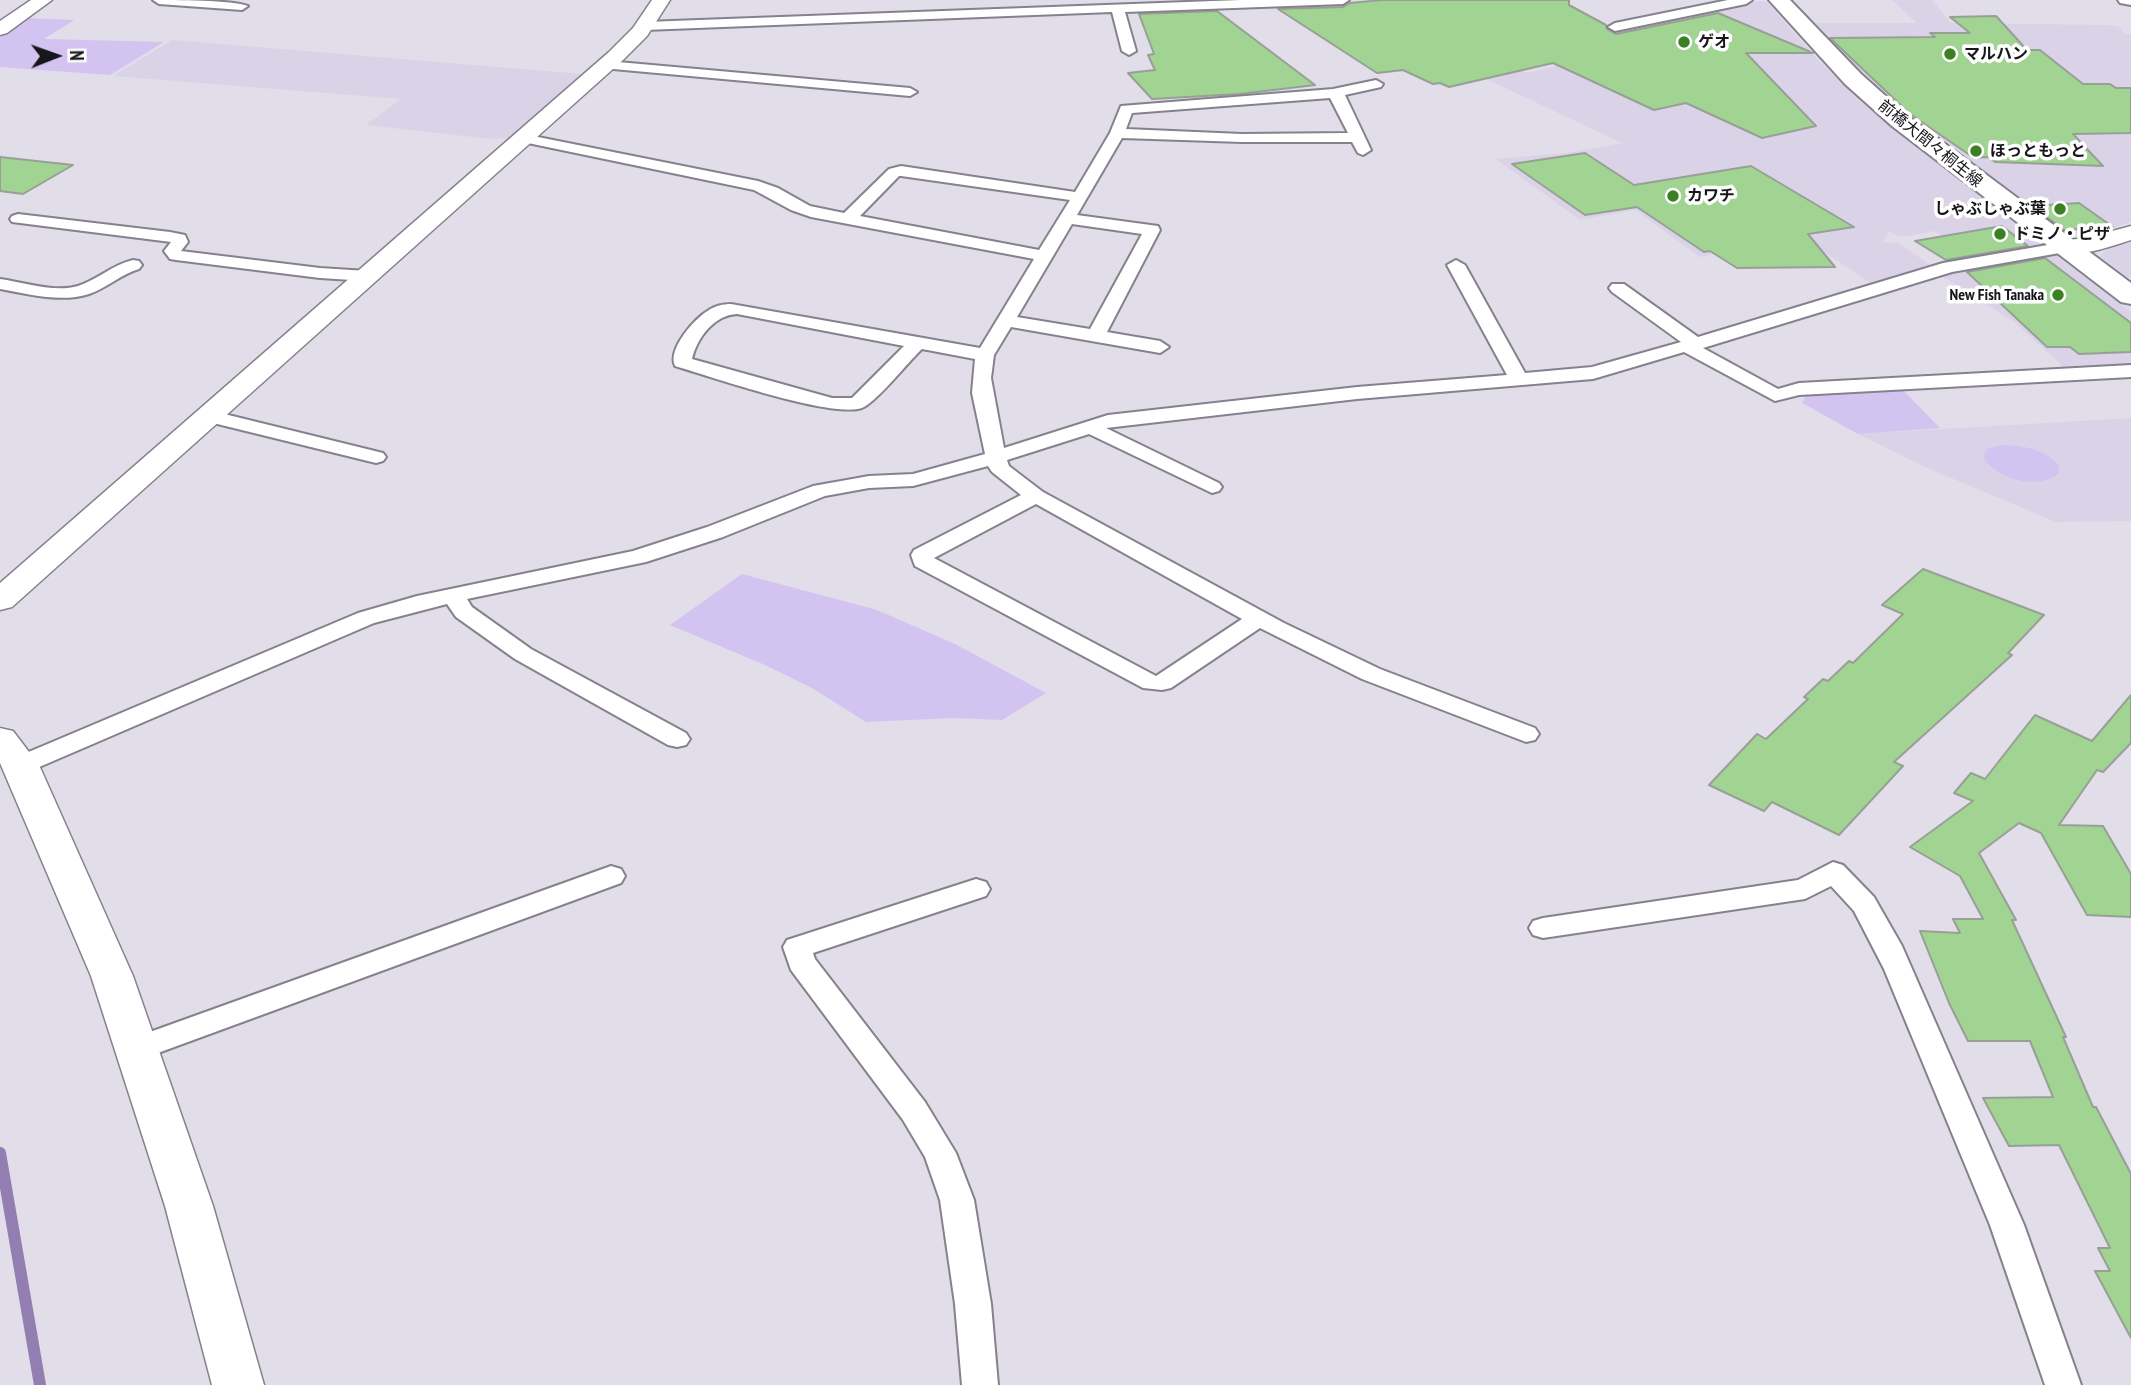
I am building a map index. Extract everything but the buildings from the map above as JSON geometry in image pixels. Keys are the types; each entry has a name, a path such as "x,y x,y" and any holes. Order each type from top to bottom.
{"main road":[{"name":"前橋大間々桐生線","path":"1779,0 1853,79 1900,121 2131,296"}],"street":[{"path":"0,29 43,0"},
{"path":"159,0 242,6"},
{"path":"0,600 607,65 645,26 661,0"},
{"path":"645,26 1118,10 1165,4 1343,0"},
{"path":"1615,27 1746,0"},
{"path":"2124,0 2131,1"},
{"path":"1118,10 1129,51"},
{"path":"607,65 910,92"},
{"path":"1376,84 1333,93 1126,109 1117,133 985,355 981,378 982,393 996,458 999,468 1036,496 1258,619 1371,674 1526,734"},
{"path":"1117,133 1361,144 1339,97 1333,93"},
{"path":"523,138 758,186 776,192 801,210 1043,256"},
{"path":"848,219 894,172 901,171 1080,197"},
{"path":"18,219 179,239 172,251 176,255 320,273 367,276"},
{"path":"1067,219 1152,230 1096,335"},
{"path":"238,1385 189,1206 112,976 10,752 387,611 662,551 835,486 925,478 996,458 1091,425 1236,405 1593,373 1949,267 2092,244 2131,233"},
{"path":"0,284 72,292 87,289 118,270 133,265"},
{"path":"1456,265 1519,380"},
{"path":"1618,288 1691,345 1775,395 1799,389 2131,371"},
{"path":"916,344 865,398 842,406 682,362 684,350 712,316 726,309 985,355"},
{"path":"1004,320 1160,347"},
{"path":"208,416 376,457"},
{"path":"1091,425 1099,432 1212,487"},
{"path":"1036,496 922,555 923,561 1152,683 1162,683 1258,619"},
{"path":"453,595 464,612 523,654 677,739"},
{"path":"1543,928 1805,889 1833,872 1849,883 1866,905 1890,954 1982,1165 2008,1227 2063,1385"},
{"path":"136,1049 611,876"},
{"path":"976,889 797,947 801,962 914,1111 940,1153 957,1200 973,1304 981,1385"}],"shaded area":[{"path":"1892,0 1932,0 1951,23 2104,25 2118,26 2125,34 2131,35 2131,222 2087,236 2068,234 1902,108 1872,82 1816,23 1917,23"},
{"path":"1760,1 1767,2 1859,101 2040,244 1975,256 1934,231 1900,237 1889,231 1883,243 1898,242 1931,266 1872,284 1804,238 1700,257 1635,210 1580,220 1496,159 1567,153 1622,143 1463,68 1491,57 1527,73 1557,66 1522,49"},
{"path":"27,18 74,20 44,39 164,42 110,75 0,67 0,37"},
{"path":"172,40 583,74 509,139 482,138 366,125 401,99 113,76"},
{"path":"2131,242 2131,277 2127,277 2100,256 2107,249"},
{"path":"2053,253 2131,312 2131,367 2068,371 2013,321 1942,276"},
{"path":"1900,387 1940,428 1858,434 1802,403 1808,392"},
{"path":"2131,418 2131,521 2056,522 1925,467 1858,434"},
{"path":"2002,445 2039,451 2058,464 2059,473 2041,481 2029,482 2006,476 1996,471 1983,456 1988,448"},
{"path":"742,574 877,610 955,644 1046,693 1002,720 954,718 866,722 812,688 670,625"}],"waterway":[{"path":"0,1153 40,1385"}],"place":[{"name":"ゲオ","path":"1684,42"},
{"name":"マルハン","path":"1950,54"},
{"name":"ほっともっと","path":"1976,151"},
{"name":"カワチ","path":"1673,196"},
{"name":"しゃぶしゃぶ葉","path":"2060,209"},
{"name":"ドミノ・ピザ","path":"2000,234"},
{"name":"New Fish Tanaka","path":"2058,295"}]}
